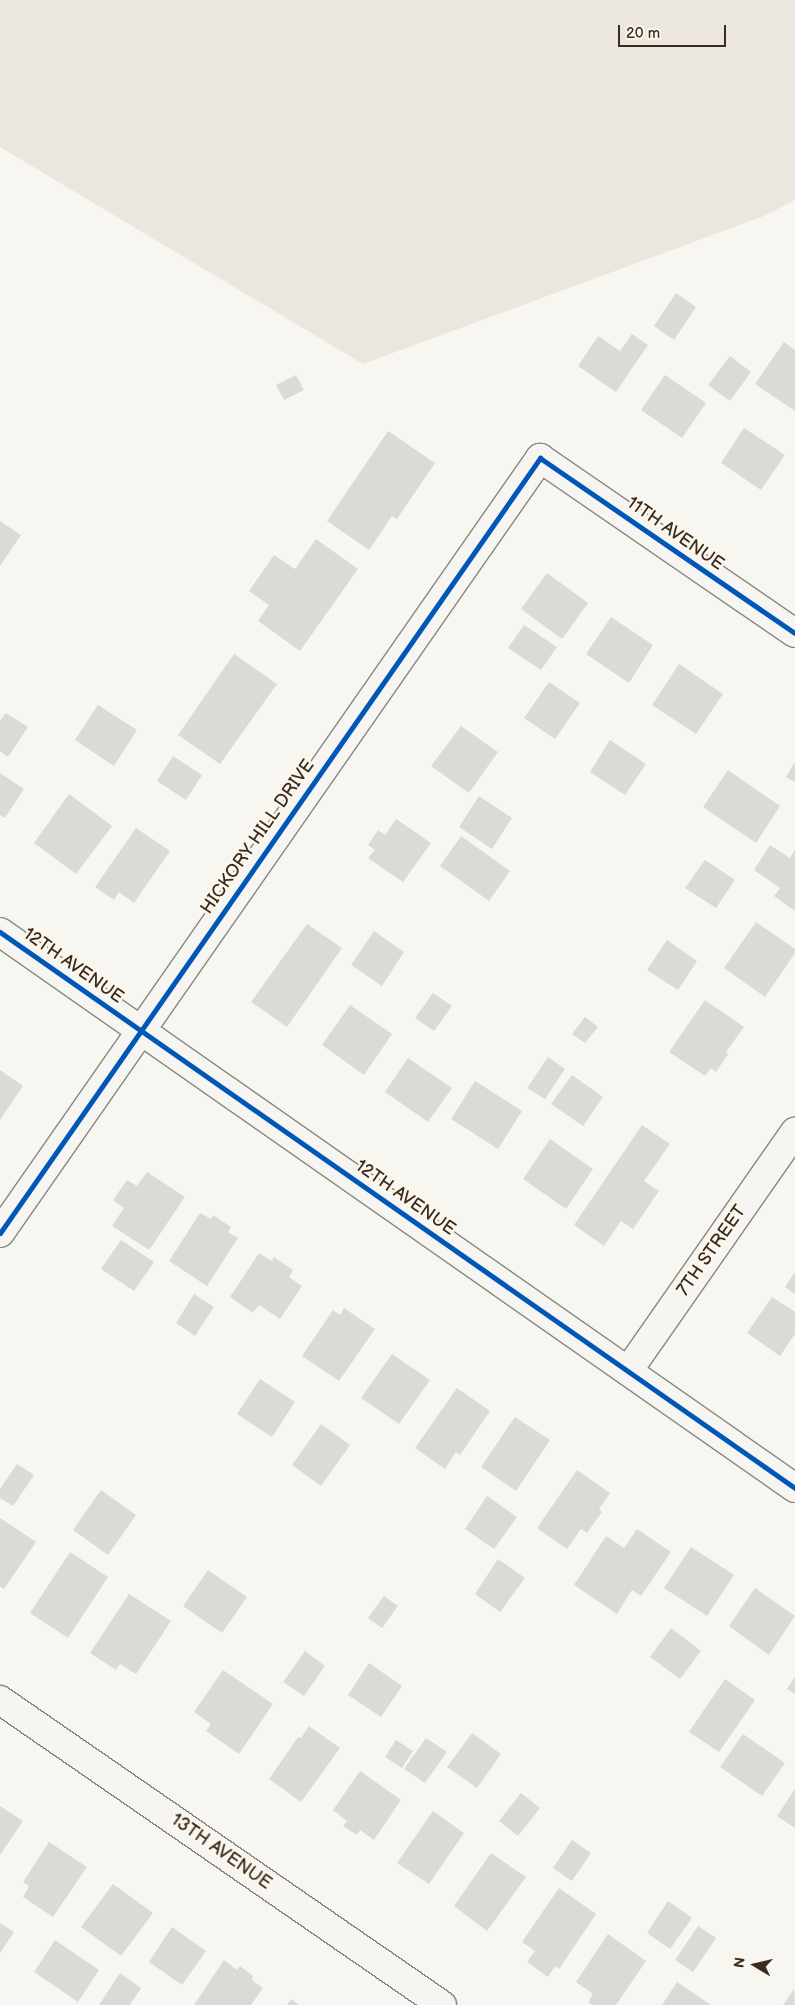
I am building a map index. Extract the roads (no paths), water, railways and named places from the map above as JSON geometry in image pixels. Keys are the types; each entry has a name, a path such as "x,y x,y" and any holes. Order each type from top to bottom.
{"street":[{"name":"11TH AVENUE","path":"540,458 795,633"},
{"name":"HICKORY HILL DRIVE","path":"0,1233 540,458"},
{"name":"12TH AVENUE","path":"0,932 795,1488"},
{"name":"7TH STREET","path":"628,1371 795,1132"},
{"name":"13TH AVENUE","path":"0,1700 442,2005"}]}
